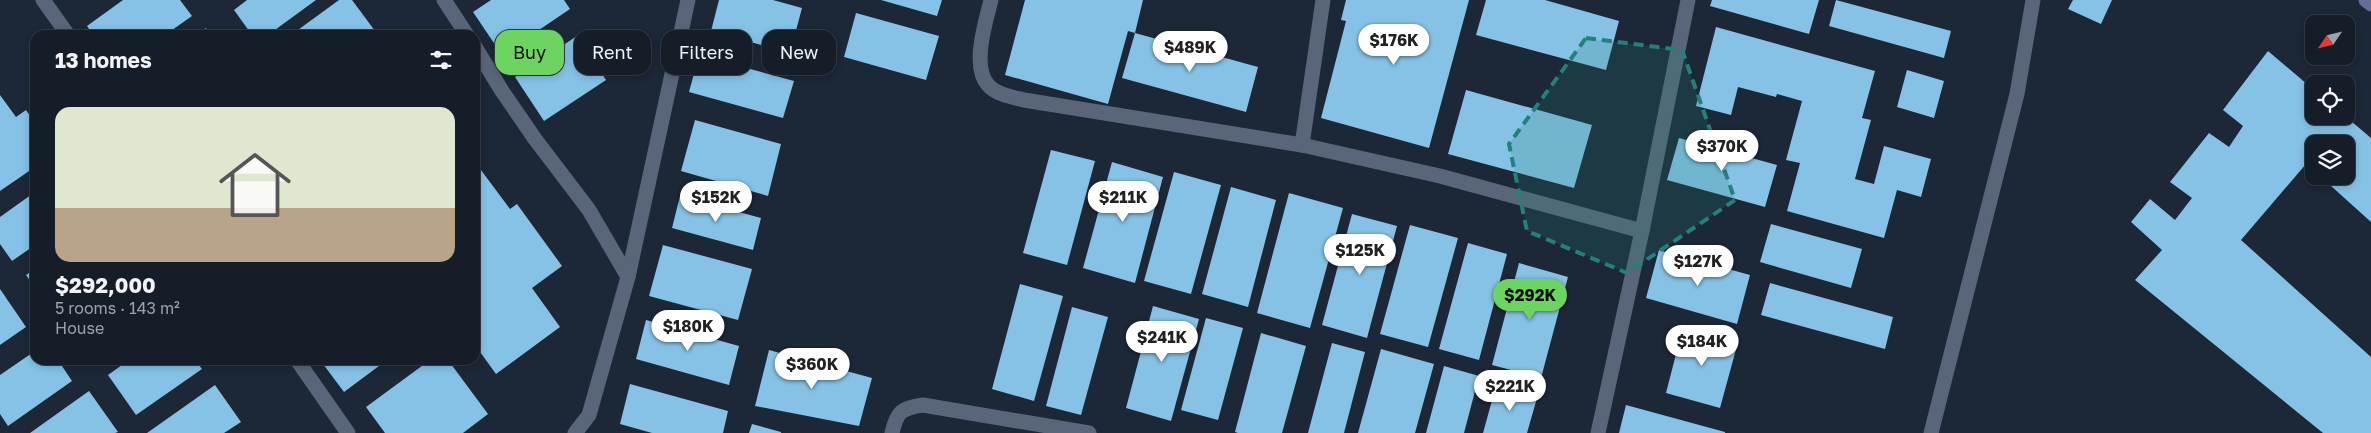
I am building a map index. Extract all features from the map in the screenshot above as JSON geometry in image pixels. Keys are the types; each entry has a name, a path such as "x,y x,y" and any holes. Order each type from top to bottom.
{"street":[{"path":"43,0 64,30"},
{"path":"444,0 464,30"},
{"path":"574,433 588,415 628,277 688,0"},
{"path":"991,0 981,41 982,72 987,84 999,93 1034,101 1302,144 1440,176 1642,231"},
{"path":"1302,144 1323,0"},
{"path":"1598,433 1642,231 1688,0"},
{"path":"1931,433 2017,94 2033,0"},
{"path":"2366,0 2371,4"},
{"path":"480,55 518,115 589,210 628,277"},
{"path":"300,365 348,433"},
{"path":"892,433 896,417 904,410 924,405 1089,433"}],"highlighted area":[{"path":"1586,38 1682,50 1735,200 1627,273 1527,231 1509,144"}],"building":[{"path":"123,0 180,0 192,16 172,30 90,30 87,26"},
{"path":"247,0 316,0 275,30 248,30 234,10"},
{"path":"339,0 352,0 374,30 298,30"},
{"path":"491,0 564,0 570,9 539,30 495,30 495,45 473,12"},
{"path":"719,0 773,0 802,8 796,30 762,30 762,45 752,42 752,30 711,30"},
{"path":"881,0 942,0 937,16"},
{"path":"1025,0 1143,0 1135,33 1128,31 1108,104 1005,75"},
{"path":"1346,0 1469,0 1429,148 1321,118 1346,21 1341,20"},
{"path":"1486,0 1545,0 1619,21 1606,70 1476,35"},
{"path":"1712,0 1819,0 1809,34 1710,6"},
{"path":"1836,0 1951,31 1944,58 1829,26"},
{"path":"2073,0 2112,0 2101,24 2068,9"},
{"path":"856,13 939,36 926,80 844,57"},
{"path":"1716,27 1875,71 1862,118 1871,120 1855,179 1874,184 1884,146 1931,159 1921,197 1897,190 1884,238 1787,211 1800,163 1786,160 1802,101 1777,94 1776,97 1738,87 1731,115 1696,106"},
{"path":"1135,33 1258,67 1246,112 1122,78"},
{"path":"574,38 574,75 603,75 606,80 544,121 515,77 518,75 564,75 564,45"},
{"path":"2268,51 2305,82 2305,125 2355,124 2371,138 2371,222 2330,185 2355,185 2355,135 2305,135 2305,165 2241,240 2371,357 2371,433 2323,433 2135,280 2162,250 2131,222 2150,199 2175,220 2192,198 2170,182 2209,133 2229,147 2243,126 2223,110"},
{"path":"752,70 762,72 762,75 772,75 794,81 783,118 689,92 694,75 752,75"},
{"path":"1907,70 1944,81 1934,118 1897,107"},
{"path":"1466,90 1592,125 1574,188 1448,154"},
{"path":"0,95 16,117 26,110 30,116 30,170 0,191"},
{"path":"695,120 781,144 768,196 681,171"},
{"path":"1679,138 1777,165 1765,207 1667,180"},
{"path":"1051,150 1095,161 1067,265 1023,253"},
{"path":"1112,162 1163,177 1135,283 1083,268"},
{"path":"480,169 510,209 517,204 562,266 532,288 560,327 496,374 480,352"},
{"path":"1174,172 1221,185 1191,294 1144,281"},
{"path":"1231,187 1276,200 1248,307 1202,294"},
{"path":"1289,193 1343,208 1310,328 1257,313"},
{"path":"30,196 30,248 12,261 0,244 0,217"},
{"path":"680,196 761,218 753,250 672,228"},
{"path":"1352,214 1397,226 1367,338 1322,325"},
{"path":"1771,224 1862,249 1851,288 1760,262"},
{"path":"1410,225 1458,238 1428,347 1380,334"},
{"path":"1468,243 1507,254 1479,360 1439,349"},
{"path":"663,245 752,269 738,320 649,296"},
{"path":"1659,250 1750,275 1737,324 1646,298"},
{"path":"1519,263 1568,277 1541,378 1492,365"},
{"path":"30,272 30,281 26,275"},
{"path":"1770,283 1893,317 1885,349 1761,315"},
{"path":"1020,284 1063,296 1034,401 992,389"},
{"path":"0,289 26,327 0,345"},
{"path":"1153,306 1199,319 1171,421 1126,408"},
{"path":"1072,307 1108,317 1081,415 1046,406"},
{"path":"1206,318 1243,328 1218,420 1181,410"},
{"path":"646,320 739,346 729,385 636,359"},
{"path":"1683,327 1738,342 1720,408 1666,393"},
{"path":"1261,333 1306,346 1282,433 1238,433 1235,432"},
{"path":"1332,343 1365,352 1344,433 1308,433"},
{"path":"1381,349 1434,364 1415,433 1358,433"},
{"path":"769,350 872,378 859,426 755,406"},
{"path":"30,354 30,365 61,365 72,381 8,426 0,414 0,375"},
{"path":"122,365 199,365 202,369 136,415 108,375"},
{"path":"324,365 380,365 344,392"},
{"path":"423,365 452,365 488,414 463,433 385,433 366,407"},
{"path":"1444,366 1479,376 1464,433 1426,433"},
{"path":"630,384 728,411 723,433 652,433 620,424"},
{"path":"215,385 241,422 224,433 147,433"},
{"path":"1496,386 1537,398 1527,433 1483,433"},
{"path":"89,391 118,432 30,433"},
{"path":"1626,405 1725,432 1725,433 1619,433"},
{"path":"752,424 781,432 781,433 749,433"}]}
